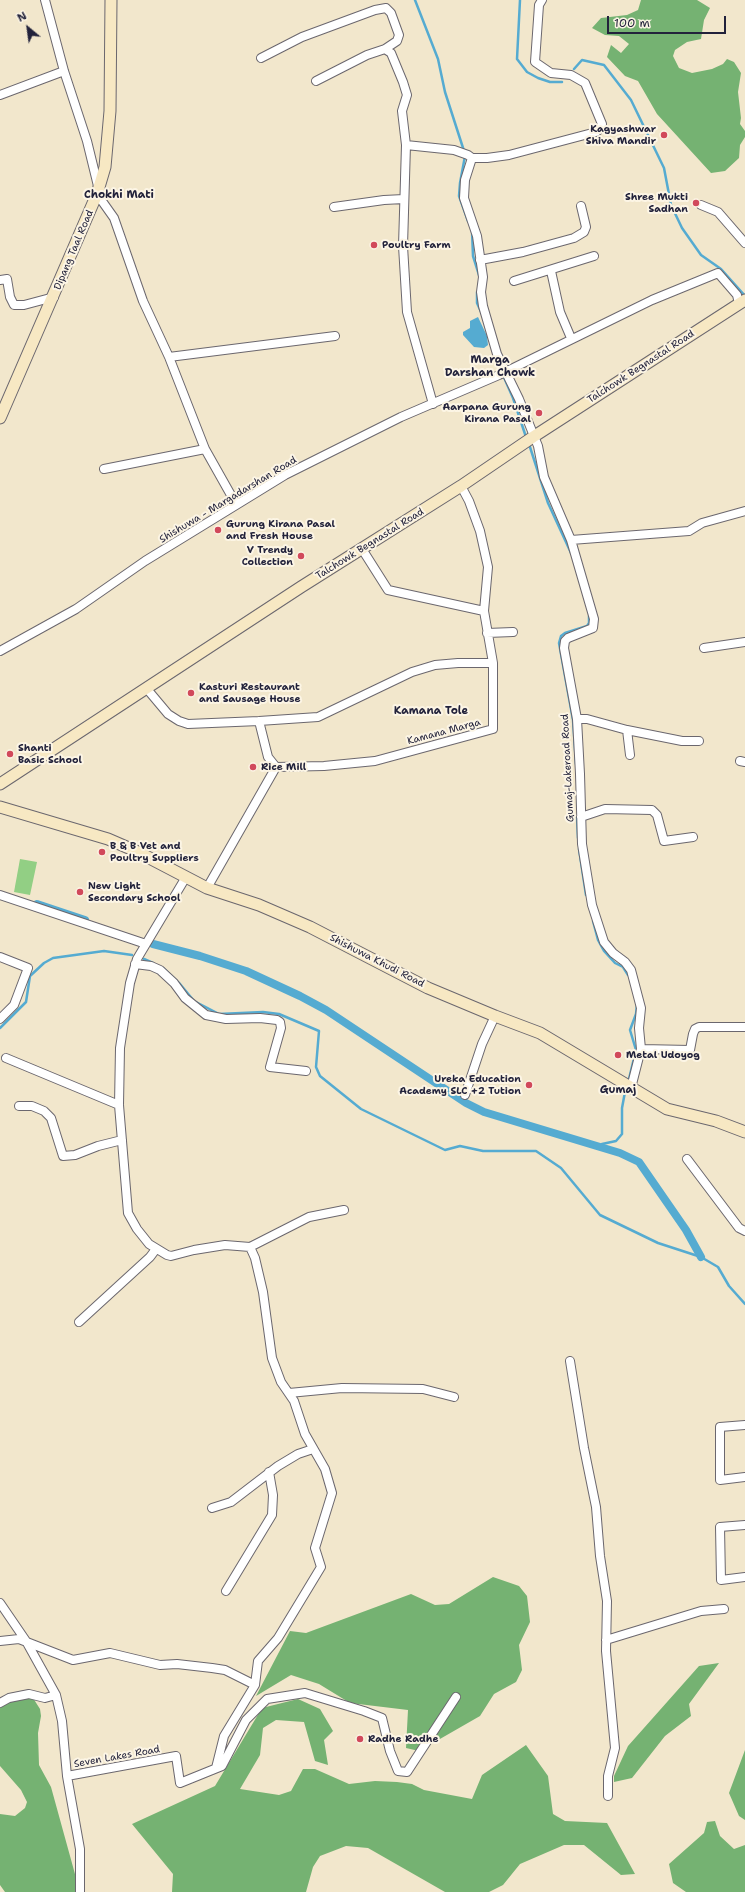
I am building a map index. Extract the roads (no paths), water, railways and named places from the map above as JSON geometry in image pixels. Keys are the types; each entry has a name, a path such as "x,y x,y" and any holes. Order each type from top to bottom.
{"main road":[{"name":"Dipang Taal Road","path":"0,418 28,351 54,297 98,190 105,167 110,111 111,0"},
{"name":"Talchowk Begnastal Road","path":"0,784 461,486 533,437 742,302"},
{"name":"Shishuwa Khudi Road","path":"0,807 108,839 208,888 259,905 310,927 428,988 540,1033 667,1109 716,1121 745,1132"}],"street":[{"path":"45,0 64,71 87,141 98,190 114,218 143,301 169,357 205,449 236,504"},
{"path":"406,145 487,158 509,155 596,132 600,129 602,124 585,83 571,75 551,73 535,62 539,5 542,0"},
{"path":"261,58 302,37 375,10 386,8 391,13 399,36 397,41 386,48 367,55 316,81"},
{"path":"386,48 391,53 407,95 402,111 406,145 403,246 407,312 433,404"},
{"path":"0,95 64,71"},
{"name":"Gumaj-Lakeroad Road","path":"467,155 464,198 477,236 483,277 481,299 502,373 519,399 533,437 538,446 544,477 571,540 594,624 589,631 568,638 564,644 577,719 582,844 592,905 604,942 613,953 625,962 634,978 640,1008 639,1028 641,1049 631,1088"},
{"path":"334,207 384,200 404,199"},
{"path":"700,205 712,209 723,216 745,243"},
{"path":"480,260 523,252 574,238 584,232 586,227 581,206"},
{"path":"514,281 551,271 594,256"},
{"path":"551,271 560,312 571,338"},
{"name":"Shishuwa - Margadarshan Road","path":"0,651 76,609 145,561 285,475 402,417 502,373 571,338 652,300 718,273 742,302"},
{"path":"0,280 8,279 10,297 14,305 24,306 54,297"},
{"path":"169,357 335,336"},
{"path":"104,469 205,449"},
{"name":"Kamana Marga","path":"276,767 324,766 375,761 493,729 493,663 484,611 488,567 480,531 469,501 461,486"},
{"path":"571,540 689,531 702,523 745,511"},
{"path":"362,549 388,590 484,611"},
{"path":"487,633 513,632"},
{"path":"704,648 745,642"},
{"path":"147,689 168,714 179,721 188,724 259,721 318,716 412,672 435,665 458,663 493,663"},
{"path":"577,719 587,719 627,730 682,741 699,741"},
{"path":"208,888 276,767 268,757 259,721"},
{"path":"627,730 630,755"},
{"path":"581,817 605,809 652,810 657,814 664,841 693,837"},
{"path":"186,877 146,944 132,972 120,1048 119,1105 128,1213 145,1239 156,1250 171,1256 194,1250 225,1245 250,1246 309,1217 344,1210"},
{"path":"0,895 146,944"},
{"path":"0,957 28,968 14,1005 0,1019"},
{"path":"135,964 151,966 160,970 174,983 185,998 206,1015 226,1020 260,1018 277,1020 280,1022 281,1028 270,1067 306,1071"},
{"path":"465,1095 482,1044 495,1016"},
{"path":"641,1049 690,1050 692,1034 695,1029 699,1027 745,1026"},
{"path":"6,1058 119,1105"},
{"path":"19,1106 32,1106 44,1111 51,1118 63,1156 75,1155 98,1146 122,1140"},
{"path":"687,1159 739,1228 745,1231"},
{"path":"216,1768 224,1736 255,1686 258,1661 278,1638 321,1567 315,1548 332,1493 325,1469 305,1434 294,1401 281,1382 272,1358 263,1292 255,1258 250,1246"},
{"path":"79,1322 150,1258 156,1250"},
{"path":"570,1361 584,1448 596,1507 600,1556 607,1601 606,1640 615,1748 608,1776 608,1796"},
{"path":"289,1393 342,1388 424,1389 454,1397"},
{"path":"745,1425 720,1427 720,1480 745,1477"},
{"path":"212,1508 231,1502 269,1472 298,1454 313,1450"},
{"path":"226,1591 272,1515 273,1495 269,1472"},
{"path":"745,1525 720,1528 722,1580 745,1577"},
{"path":"0,1603 26,1641 56,1694 62,1721 67,1776 80,1850 80,1892"},
{"path":"606,1640 701,1611 724,1609"},
{"path":"0,1641 19,1639 73,1660 110,1653 160,1665 177,1664 225,1670 255,1686"},
{"name":"Seven Lakes Road","path":"67,1776 176,1756 180,1783 222,1766 246,1720 267,1699 305,1693 382,1718 390,1752 398,1771 407,1772 456,1697"},
{"path":"0,1703 9,1698 29,1694 44,1698 56,1694"}],"water":[{"path":"478,317 487,336 488,345 484,348 474,347 463,335 463,332 470,328 470,321"}],"waterway":[{"path":"415,0 438,59 445,92 464,151"},
{"path":"520,0 517,59 527,72 538,78 550,82 562,82"},
{"path":"574,69 582,60 604,65 631,100 664,168 671,205 682,228 701,255 721,269 745,296"},
{"path":"465,156 459,196 468,221"},
{"path":"472,231 473,256 479,275"},
{"path":"477,292 477,303 482,314"},
{"path":"499,366 513,398 526,437"},
{"path":"529,444 548,503 571,553"},
{"path":"576,764 573,720 559,643 561,636 565,633 587,626 589,623 589,616"},
{"path":"577,817 578,838"},
{"path":"579,849 586,895"},
{"path":"37,904 85,920"},
{"path":"593,921 598,940 604,951 615,963 623,967 628,975"},
{"path":"153,944 200,956 246,971 300,996 326,1010 466,1103 484,1112 620,1153 639,1162 686,1230 701,1257"},
{"path":"0,1028 26,1002 30,976 44,963 53,958 104,951 132,955"},
{"path":"144,959 153,963"},
{"path":"163,968 180,984 194,1001 219,1014 263,1012 279,1014 319,1031 316,1067 320,1076 361,1109 445,1150 460,1146 483,1151 536,1151 561,1168 600,1215 658,1243 701,1257 718,1267 729,1286 745,1304"},
{"path":"628,1083 636,1050 630,1030 636,1014 637,1005"},
{"path":"600,1146 602,1144 616,1141 622,1134 622,1108 625,1092"}],"place":[{"name":"Kagyashwar Shiva Mandir","path":"664,135"},
{"name":"Shree Mukti Sadhan","path":"696,203"},
{"name":"Poultry Farm","path":"374,245"},
{"name":"Aarpana Gurung Kirana Pasal","path":"539,413"},
{"name":"Gurung Kirana Pasal and Fresh House","path":"218,530"},
{"name":"V Trendy Collection","path":"301,556"},
{"name":"Kasturi Restaurant and Sausage House","path":"191,693"},
{"name":"Shanti Basic School","path":"10,754"},
{"name":"Rice Mill","path":"253,767"},
{"name":"B & B Vet and Poultry Suppliers","path":"102,852"},
{"name":"New Light Secondary School","path":"80,892"},
{"name":"Metal Udoyog","path":"618,1055"},
{"name":"Ureka Education Academy SLC +2 Tution","path":"529,1085"},
{"name":"Radhe Radhe","path":"360,1739"}],"district":[{"name":"Chokhi Mati","path":"119,195"},
{"name":"Marga Darshan Chowk","path":"490,366"},
{"name":"Kamana Tole","path":"431,711"},
{"name":"Gumaj","path":"618,1090"}]}
